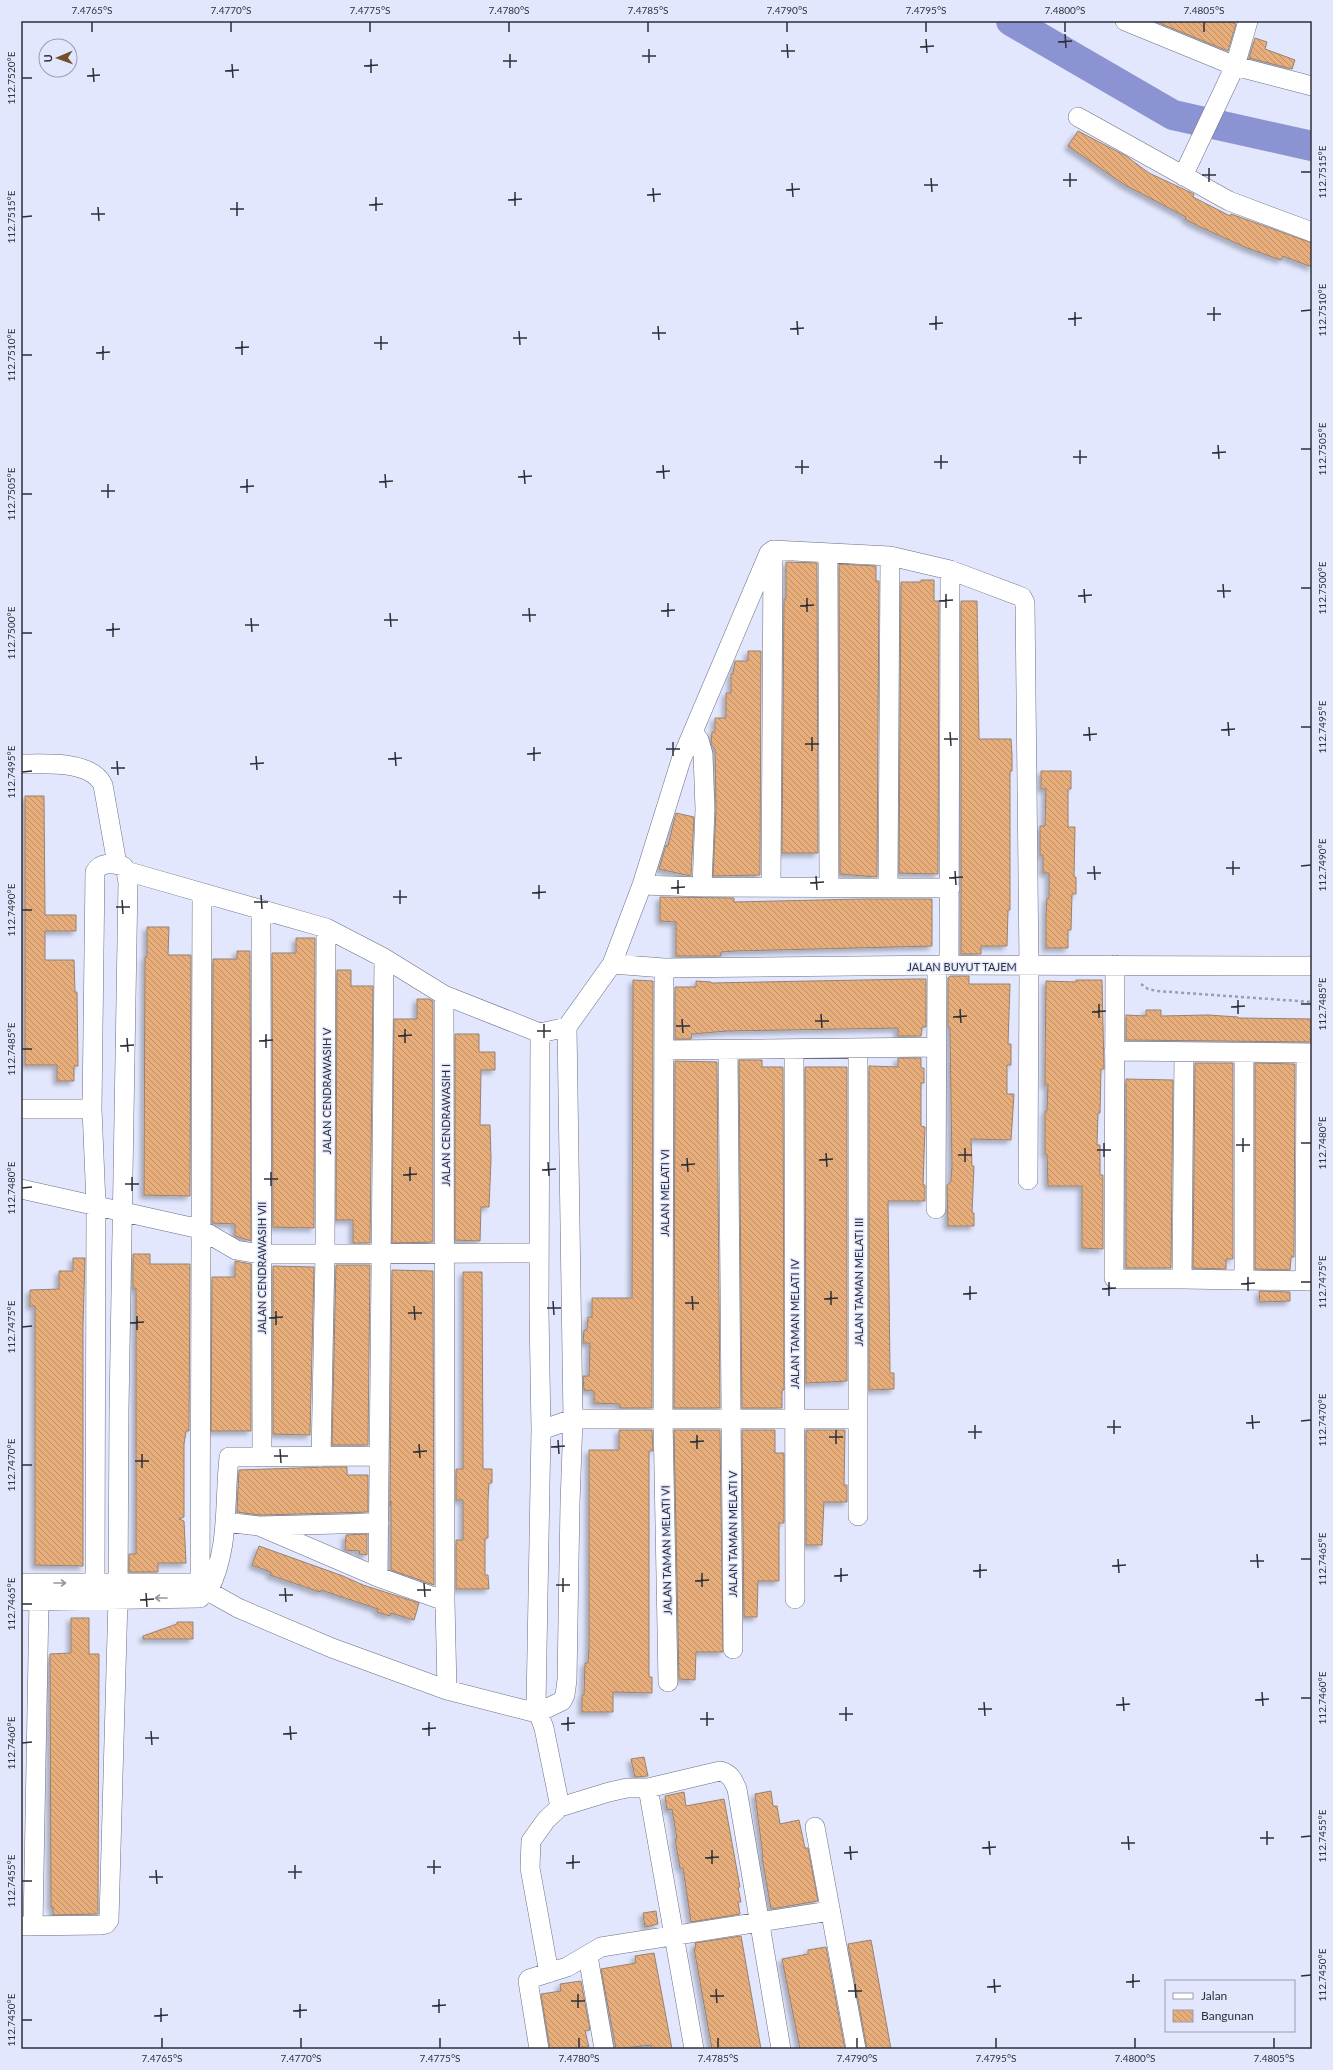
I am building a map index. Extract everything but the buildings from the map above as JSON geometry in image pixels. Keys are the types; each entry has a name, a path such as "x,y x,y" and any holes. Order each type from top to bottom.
{"street":[{"path":"1125,21 1231,73 1312,86"},
{"path":"1187,170 1231,73 1248,21"},
{"path":"1078,117 1187,170 1229,201 1312,232"},
{"path":"771,887 773,550"},
{"path":"541,1720 562,1701 565,1695 567,1680 573,1419 567,1027 612,964 642,884 681,760 768,555 773,550 890,556 950,570 1022,597 1025,602 1029,966 1028,1180"},
{"path":"828,553 829,887"},
{"path":"888,888 890,556"},
{"path":"936,1209 936,1047 950,888 950,570"},
{"path":"693,732 699,740 703,754 705,809 702,887"},
{"path":"21,764 62,764 97,775 103,785 122,868 128,882 119,1410 118,1591 109,1920 106,1924 100,1925 27,1926 30,1601 118,1591 204,1590 238,1608 332,1648 447,1690 541,1720"},
{"path":"95,1583 96,1204 92,1109 95,872 102,864 122,868 202,894 326,928 384,958 444,996 540,1034 567,1027"},
{"path":"642,884 702,887 950,888"},
{"path":"202,894 200,1229 204,1590"},
{"name":"JALAN CENDRAWASIH VII","path":"261,911 260,1254 262,1457"},
{"name":"JALAN CENDRAWASIH V","path":"321,1457 325,1254 326,928"},
{"path":"378,1577 384,958"},
{"name":"JALAN BUYUT TAJEM","path":"612,964 664,968 943,965 1312,966"},
{"path":"1114,1051 1184,1053 1309,1053 1308,1281 1114,1278 1114,1051 1122,965"},
{"name":"JALAN MELATI VI","path":"663,1418 664,968"},
{"name":"JALAN CENDRAWASIH I","path":"444,996 446,1254 445,1601 447,1690"},
{"path":"540,1034 539,1253 541,1430 541,1720 560,1807"},
{"path":"664,1050 936,1047"},
{"name":"JALAN TAMAN MELATI III","path":"858,1048 858,1516"},
{"name":"JALAN TAMAN MELATI IV","path":"794,1049 795,1599"},
{"name":"JALAN TAMAN MELATI V","path":"728,1050 733,1649"},
{"path":"1182,1278 1184,1053"},
{"path":"1244,1053 1244,1280"},
{"path":"21,1109 92,1109"},
{"path":"21,1189 96,1204 122,1212 200,1229 236,1250 260,1254 539,1253"},
{"path":"95,1409 119,1410"},
{"name":"JALAN TAMAN MELATI VI","path":"663,1418 668,1682"},
{"path":"541,1430 573,1419 858,1419"},
{"path":"204,1590 218,1568 225,1522 229,1457 379,1456"},
{"path":"225,1522 259,1526 379,1523"},
{"path":"259,1526 378,1577 445,1601"},
{"path":"21,1583 95,1583 118,1591"},
{"path":"549,1973 530,1868 531,1841 546,1820 560,1807 609,1792 648,1788 720,1771 727,1773 733,1779 737,1789 758,1922 781,2049"},
{"path":"648,1788 673,1937 694,2049"},
{"path":"815,1827 856,2049"},
{"path":"539,2049 528,1981 529,1979 567,1967 588,1956 594,1950 609,1945 673,1937 830,1911"},
{"path":"588,1956 604,2049"}],"path":[{"path":"1122,965 1141,985 1148,989 1312,1002"}],"waterway":[{"path":"1011,21 1173,115 1312,146"}]}
